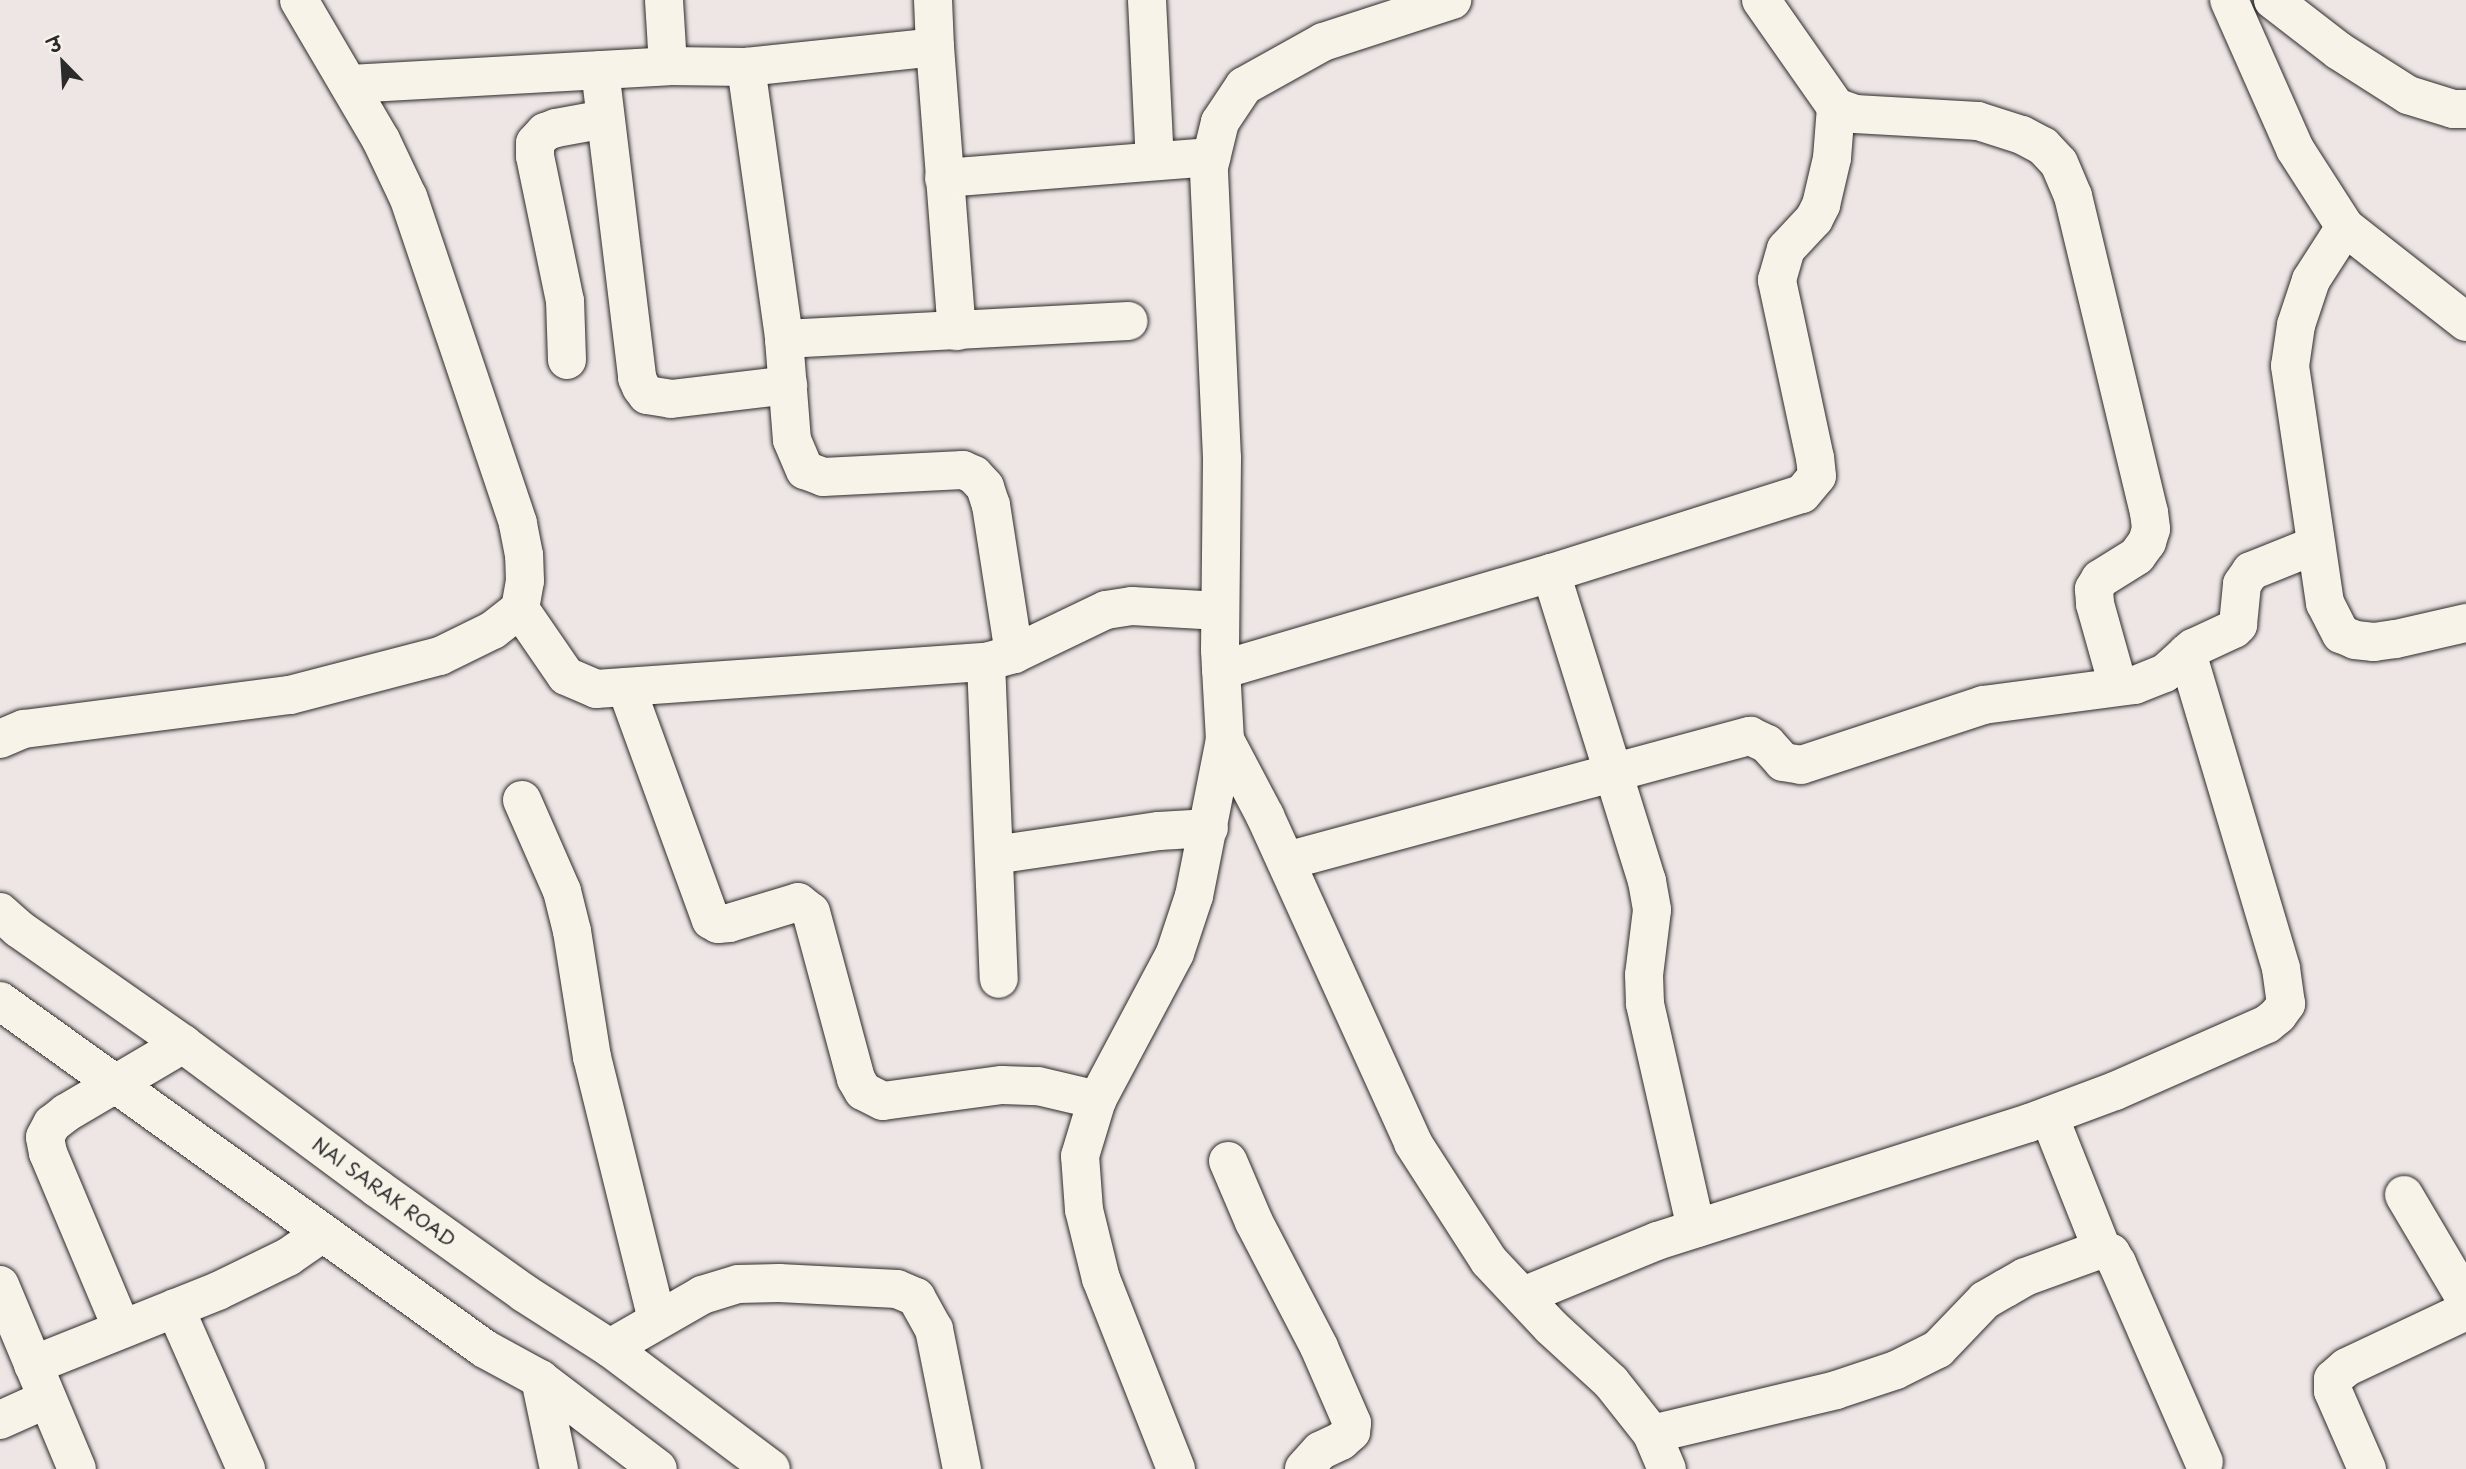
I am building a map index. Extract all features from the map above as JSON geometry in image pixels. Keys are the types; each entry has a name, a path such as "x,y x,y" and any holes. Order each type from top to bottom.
{"street":[{"path":"0,739 24,729 290,695 440,656 493,630 520,609 525,581 524,555 513,510 408,197 382,140 299,0"},
{"path":"664,0 668,66"},
{"path":"933,0 934,47 957,331"},
{"path":"1147,0 1155,162"},
{"path":"1176,1469 1101,1279 1084,1210 1080,1156 1097,1100 1175,953 1194,896 1225,740 1220,611 1222,458 1212,270 1212,157 1220,122 1244,86 1323,42 1452,0"},
{"path":"1761,0 1836,107 1855,114 1978,121 2022,135 2043,146 2059,163 2073,196 2150,512 2151,529 2147,542 2137,556 2100,579 2094,589 2095,604 2118,686"},
{"path":"2229,0 2295,149 2345,227 2466,322"},
{"path":"2273,0 2339,51 2408,94 2453,109 2466,109"},
{"path":"350,84 668,66 746,67 934,47"},
{"path":"746,67 784,339 792,440 806,470 823,477 963,470 974,475 985,487 991,505 1000,658 994,855 999,979"},
{"path":"600,70 636,378 641,387 647,395 671,399 788,385"},
{"path":"1221,670 1551,573 1802,494 1817,476 1777,280 1786,249 1814,219 1821,205 1832,158 1836,107"},
{"path":"567,360 565,301 535,143 545,132 556,128 605,119"},
{"path":"944,178 1212,157"},
{"path":"2345,227 2311,280 2296,325 2290,366 2325,603 2341,634 2355,640 2374,642 2466,623"},
{"path":"784,339 1129,321"},
{"path":"1286,861 1750,736 1767,744 1783,762 1801,765 1983,705 2152,680 2187,653 2227,634 2238,625 2242,584 2251,570 2316,545"},
{"path":"1551,573 1616,773 1647,881 1652,910 1644,975 1645,1004 1696,1228"},
{"path":"520,609 566,676 596,689 1000,658 1106,610 1132,606 1220,611"},
{"path":"1522,1296 1657,1241 2049,1116 2115,1091 2267,1024 2286,1004 2281,968 2187,653"},
{"path":"626,687 711,920 718,925 729,923 798,902 811,912 856,1079 863,1091 883,1101 1002,1086 1038,1086 1097,1100"},
{"path":"1225,740 1286,861 1413,1143 1489,1261 1611,1382 1652,1434 1667,1469"},
{"path":"522,800 562,891 572,931 592,1058 657,1319"},
{"path":"994,855 1159,831 1209,828"},
{"name":"NAI SARAK ROAD","path":"0,912 19,929 183,1044 524,1293 610,1348 771,1469"},
{"path":"0,1001 321,1234 485,1349 540,1379 658,1469"},
{"path":"122,1329 48,1153 45,1137 52,1124 183,1044"},
{"path":"2049,1116 2102,1249"},
{"path":"1228,1161 1254,1222 1319,1348 1352,1423 1351,1432 1341,1441 1320,1451 1304,1469"},
{"path":"2404,1195 2466,1300"},
{"path":"0,1420 40,1382 122,1329 175,1308 288,1256 321,1234"},
{"path":"1652,1434 1836,1390 1896,1370 1938,1349 1985,1300 2006,1287 2036,1272 2102,1249 2111,1253 2117,1263 2204,1462"},
{"path":"610,1348 702,1295 738,1284 779,1283 897,1289 916,1297 934,1329 962,1469"},
{"path":"0,1285 77,1469"},
{"path":"175,1308 246,1469"},
{"path":"2367,1469 2333,1391 2333,1379 2347,1367 2466,1311"},
{"path":"540,1379 559,1469"}]}
